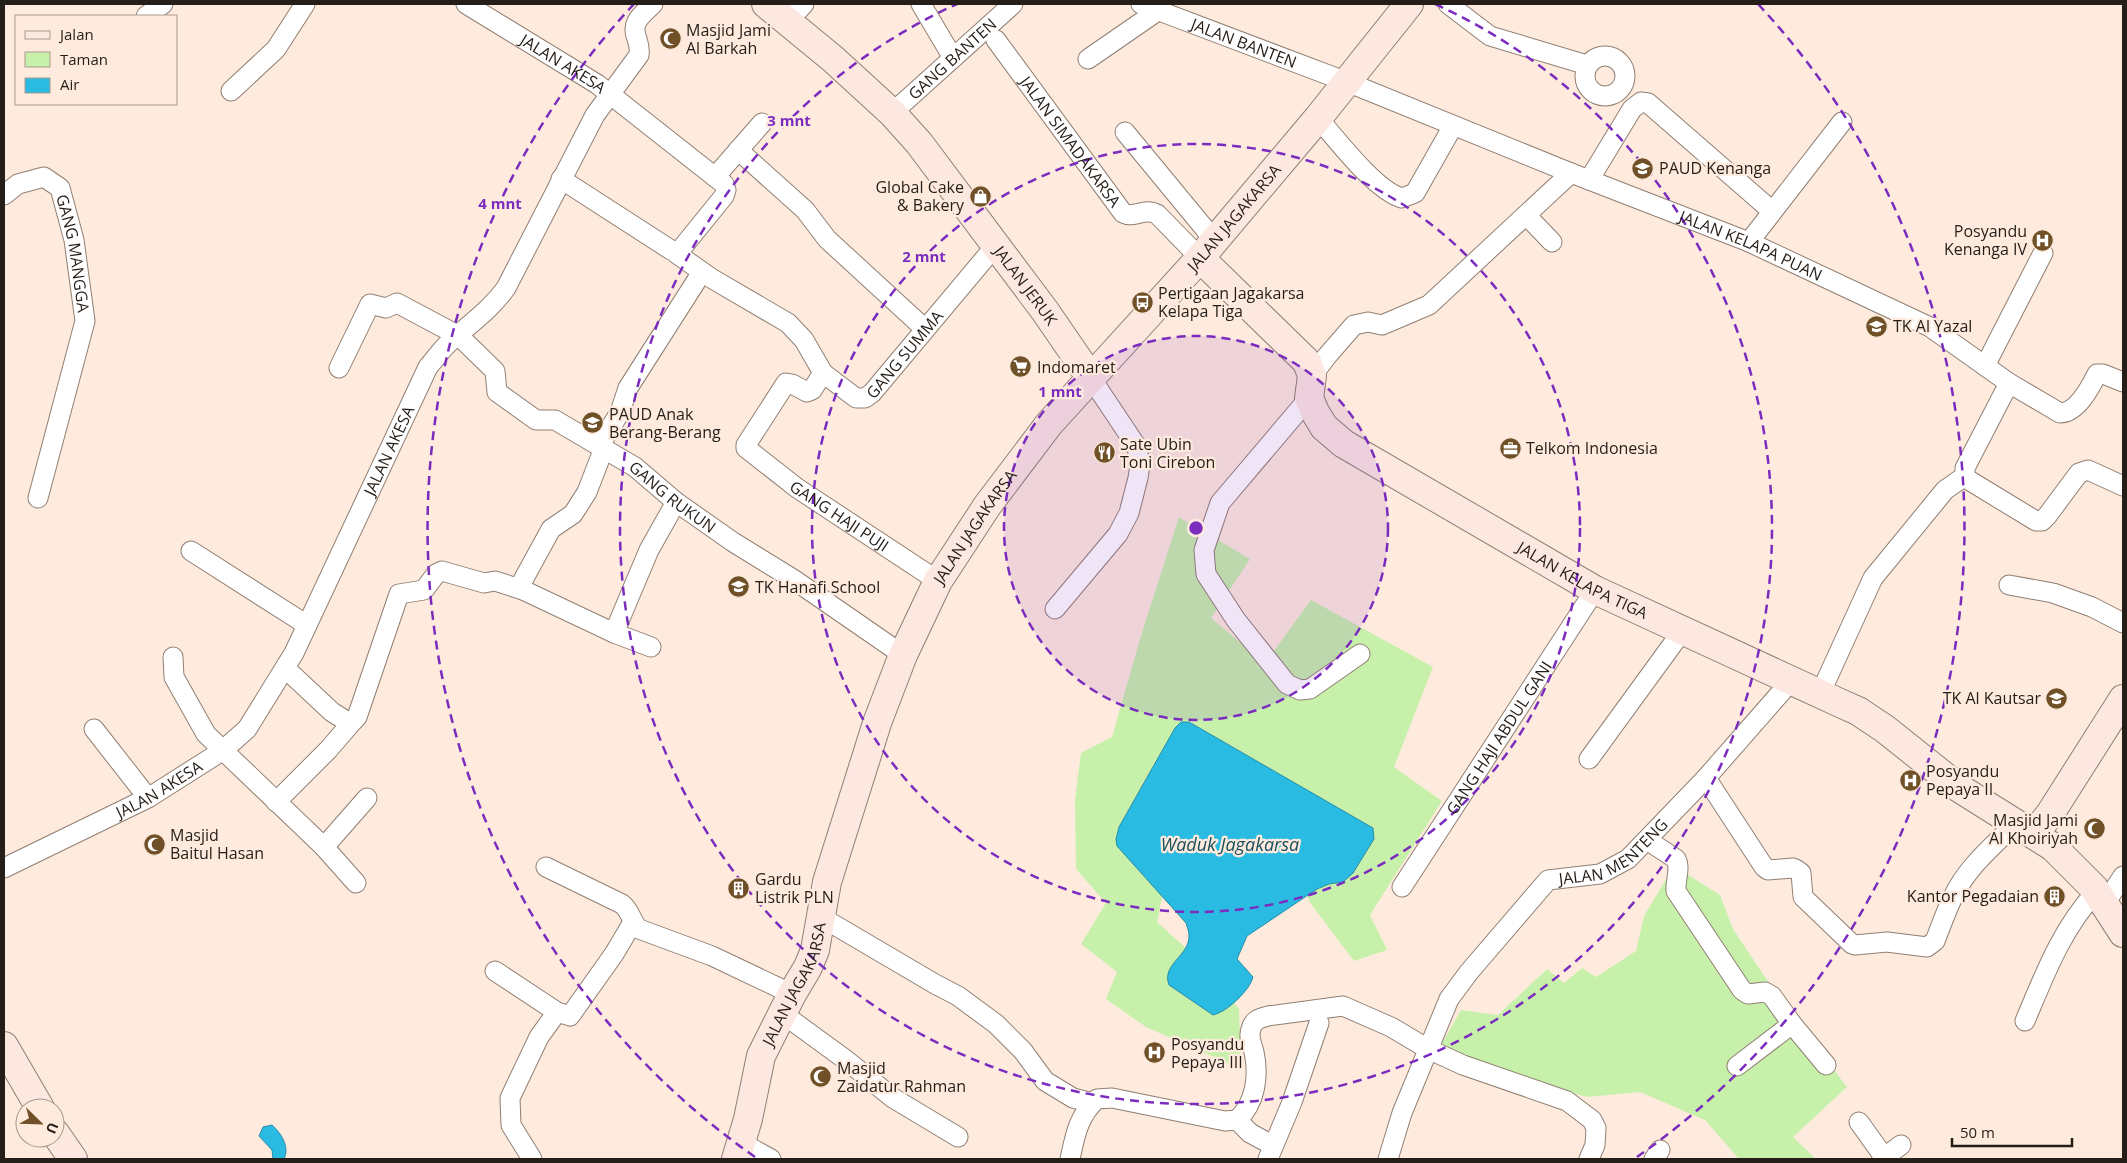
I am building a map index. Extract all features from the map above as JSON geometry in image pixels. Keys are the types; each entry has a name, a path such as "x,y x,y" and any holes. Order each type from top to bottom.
{"street":[{"path":"147,15 163,4"},
{"path":"231,92 276,49 304,4"},
{"name":"JALAN AKESA","path":"4,868 148,798 222,751 247,729 286,669 308,625 428,367 452,339 459,336 488,310 506,288 561,179 595,115 609,93 556,58 466,4"},
{"path":"653,4 637,20 634,26 640,49 639,55 609,93 724,184 726,190 724,196 677,254 702,272 788,324 804,340 823,373"},
{"name":"JALAN JERUK","path":"766,4 796,12 833,59 892,113 919,142 1046,311 1137,447 1140,465 1129,513 1118,534 1055,609"},
{"path":"921,4 953,58"},
{"name":"GANG BANTEN","path":"892,113 1014,4"},
{"name":"JALAN BANTEN","path":"1141,4 1347,82"},
{"name":"JALAN JAGAKARSA","path":"739,1151 762,1056 815,950 827,882 860,776 902,655 938,581 1012,471 1049,424 1207,250 1318,118 1409,4"},
{"path":"1448,4 1490,36 1588,65"},
{"path":"1088,59 1160,10"},
{"name":"JALAN SIMADAKARSA","path":"996,40 1123,213 1132,216 1147,211 1156,214 1207,250"},
{"name":"JALAN KELAPA PUAN","path":"1347,82 1571,173 1749,242 1930,327 2009,383 2060,413 2064,413 2083,398 2097,374 2103,374 2123,382"},
{"path":"1589,180 1632,109 1641,102 1648,103 1772,211"},
{"path":"1318,118 1372,177 1391,194 1402,198 1415,194 1453,126"},
{"path":"1749,242 1842,122"},
{"path":"715,177 762,123"},
{"path":"1125,132 1205,229 1207,250"},
{"path":"738,150 805,210 827,239 925,329"},
{"path":"1360,654 1310,689 1300,690 1287,684 1236,620 1206,574 1204,550 1220,503 1310,387 1327,356 1354,325 1368,322 1382,325 1429,305 1571,173"},
{"name":"GANG MANGGA","path":"4,195 18,184 44,177 60,188 74,240 85,321 38,498"},
{"path":"561,179 672,250"},
{"path":"1526,215 1552,242"},
{"name":"GANG SUMMA","path":"823,373 856,398 864,398 872,393 996,245"},
{"name":"JALAN KELAPA TIGA","path":"1207,250 1307,362 1315,412 1324,427 1344,444 1595,590 1791,680 1872,720 1958,788 2060,853 2100,899 2123,933"},
{"path":"1986,366 2043,253"},
{"path":"523,590 522,582 550,528 573,514 587,492 602,447 620,412 628,388 702,272"},
{"name":"GANG RUKUN","path":"340,368 370,304 386,308 397,303 459,336 495,371 497,392 536,420 555,420 635,467 676,502 733,542 793,578 902,655"},
{"name":"GANG HAJI PUJI","path":"823,373 812,390 807,392 789,382 786,383 746,445 748,451 797,488 938,581"},
{"path":"2009,383 1965,468 1967,479 2036,522 2047,516 2079,473 2088,470 2123,486"},
{"path":"1820,694 1873,578 1945,490 1965,476"},
{"path":"614,634 649,550 676,502"},
{"path":"191,551 308,625"},
{"path":"276,802 328,750 356,716 399,594 424,590 436,574 442,571 484,583 502,582 523,590 614,634 651,648"},
{"path":"2009,585 2054,593 2123,623"},
{"name":"GANG HAJI ABDUL GANI","path":"1402,887 1595,590"},
{"path":"1589,759 1683,630"},
{"path":"172,657 174,677 206,734 324,847 356,882"},
{"path":"286,669 332,712 348,722 353,721"},
{"name":"JALAN MENTENG","path":"1388,1159 1402,1113 1449,1000 1469,972 1548,880 1600,874 1628,859 1706,778 1791,680"},
{"path":"1706,778 1764,867 1768,870 1793,868 1801,873 1804,896 1852,944 1879,942 1927,947 1935,941 1953,896 1979,858 2050,814 2123,699"},
{"path":"94,729 148,798"},
{"path":"324,847 367,798"},
{"path":"1647,840 1676,859 1678,864 1675,883 1676,891 1742,990 1748,994 1765,992 1772,996 1792,1024 1826,1065"},
{"path":"546,867 622,904 631,913 633,922 639,929 712,956 787,1004 828,1047 884,1092 958,1136"},
{"path":"2025,1021 2066,931 2123,876"},
{"path":"820,917 958,996 996,1024 1023,1051 1045,1081 1073,1098 1092,1103"},
{"path":"495,971 556,1012 570,1016 614,954 633,922"},
{"path":"1070,1159 1079,1121 1097,1099 1112,1098 1225,1121 1237,1120 1245,1110 1256,1081 1256,1062 1250,1029 1258,1019 1287,1013 1343,1006 1391,1027 1428,1049 1463,1065 1567,1101 1592,1120 1596,1128 1595,1145 1589,1159"},
{"path":"532,1159 511,1125 510,1098 539,1037 556,1012"},
{"path":"1237,1120 1270,1152 1292,1102 1319,1023"},
{"path":"1737,1066 1792,1024"},
{"path":"4,1046 34,1098"},
{"path":"1860,1122 1883,1158 1901,1145"},
{"path":"65,1147 73,1159"},
{"path":"739,1151 771,1159"}],"green space":[{"path":"1179,517 1250,559 1211,618 1265,663 1311,600 1433,667 1394,767 1442,801 1370,915 1387,950 1354,961 1311,904 1288,857 1165,883 1157,922 1207,967 1239,1009 1241,1069 1146,1027 1106,999 1117,972 1081,944 1106,903 1076,869 1075,800 1081,753 1112,737 1140,639"},
{"path":"1674,866 1720,895 1733,929 1781,1001 1847,1087 1793,1137 1816,1159 1739,1159 1705,1120 1640,1092 1588,1097 1531,1083 1440,1047 1461,1010 1498,1015 1547,969 1564,983 1582,968 1596,977 1636,951 1644,916"}],"water":[{"name":"Waduk Jagakarsa","path":"1181,722 1189,722 1373,828 1374,839 1353,873 1343,882 1329,884 1317,889 1247,936 1237,959 1253,977 1251,982 1243,994 1231,1005 1213,1015 1169,985 1169,971 1188,942 1189,934 1186,923 1117,846 1116,839 1119,827 1175,728"},
{"path":"272,1125 284,1140 286,1154 284,1159 273,1159 272,1150 259,1136 263,1127"}],"place":[{"name":"Masjid Jami Al Barkah","path":"670,39"},
{"name":"PAUD Kenanga","path":"1643,168"},
{"name":"Global Cake & Bakery","path":"980,196"},
{"name":"Posyandu Kenanga IV","path":"2043,240"},
{"name":"Pertigaan Jagakarsa Kelapa Tiga","path":"1142,302"},
{"name":"TK Al Yazal","path":"1877,326"},
{"name":"Indomaret","path":"1021,367"},
{"name":"PAUD Anak Berang-Berang","path":"593,423"},
{"name":"Telkom Indonesia","path":"1510,448"},
{"name":"Sate Ubin Toni Cirebon","path":"1104,453"},
{"name":"TK Hanafi School","path":"739,587"},
{"name":"TK Al Kautsar","path":"2057,698"},
{"name":"Posyandu Pepaya II","path":"1910,780"},
{"name":"Masjid Jami Al Khoiriyah","path":"2094,829"},
{"name":"Masjid Baitul Hasan","path":"154,844"},
{"name":"Gardu Listrik PLN","path":"739,888"},
{"name":"Kantor Pegadaian","path":"2055,896"},
{"name":"Posyandu Pepaya III","path":"1155,1053"},
{"name":"Masjid Zaidatur Rahman","path":"821,1077"}]}
